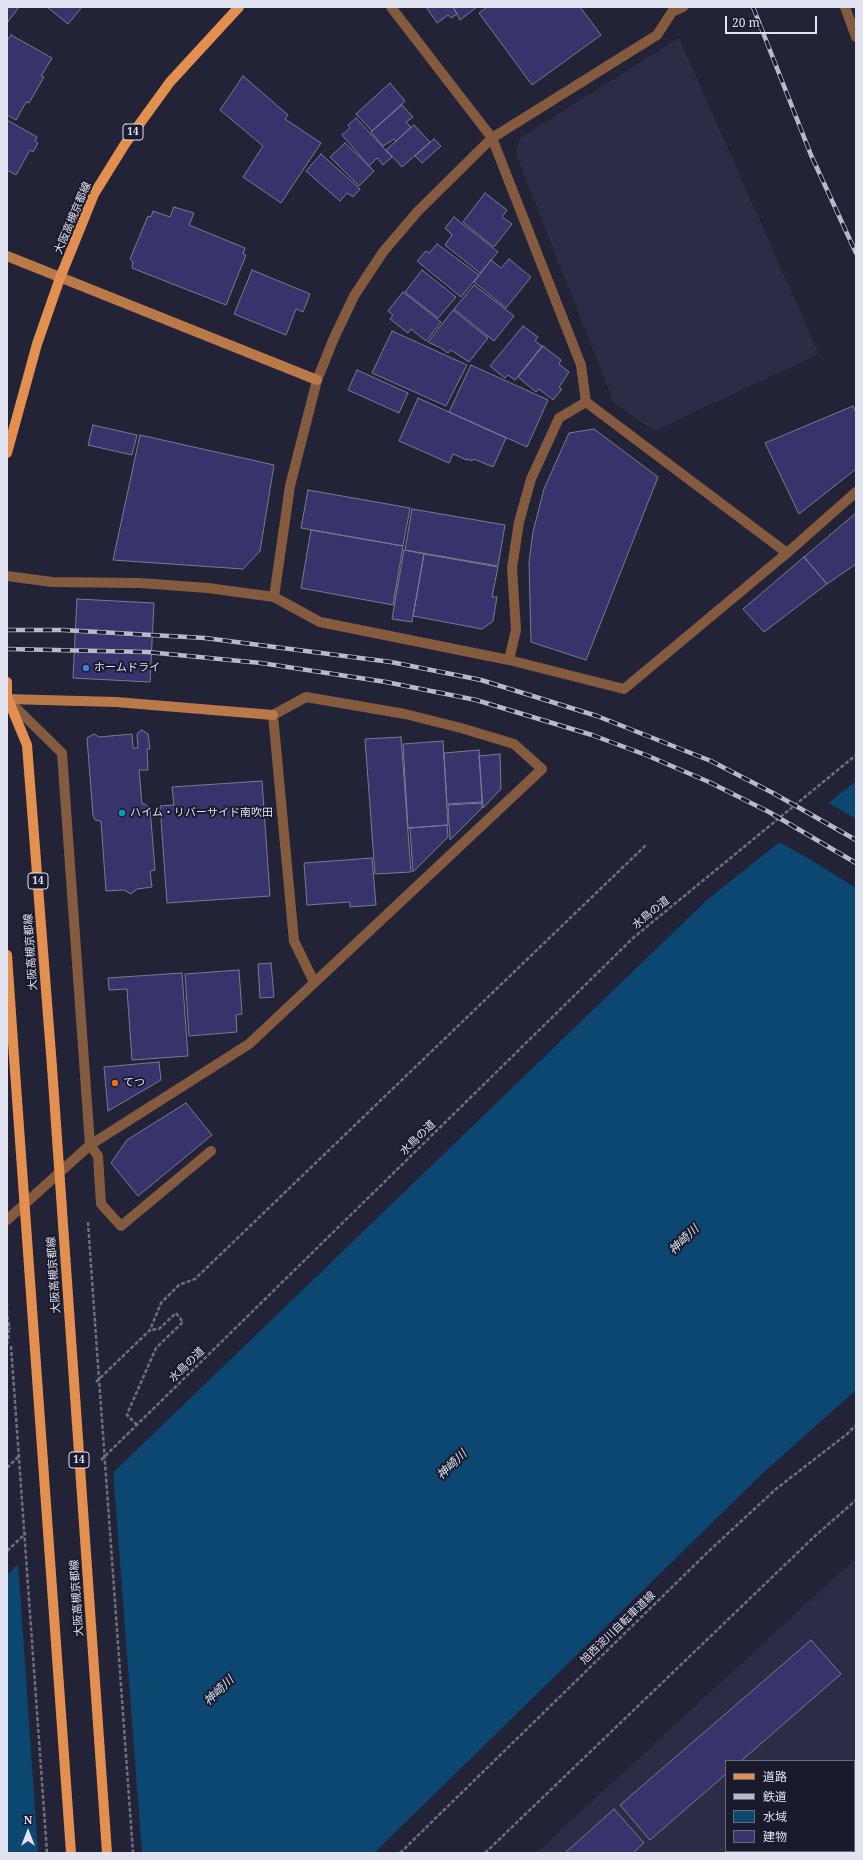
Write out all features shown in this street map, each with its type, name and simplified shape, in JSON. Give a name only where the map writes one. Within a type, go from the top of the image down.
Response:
[{"type":"main road","name":"大阪高槻京都線","points":[[7,453],[37,344],[60,278],[94,194],[125,144],[170,82],[239,7]]},
{"type":"main road","name":"大阪高槻京都線","points":[[7,682],[7,700],[28,745],[107,1853]]},
{"type":"main road","points":[[7,955],[71,1853]]},
{"type":"street","points":[[391,7],[492,138],[581,365],[586,402],[787,553]]},
{"type":"street","points":[[274,596],[290,486],[317,380],[334,338],[354,296],[383,252],[418,211],[492,138],[657,34],[672,10],[683,7]]},
{"type":"street","points":[[845,7],[856,37]]},
{"type":"street","points":[[7,256],[317,380]]},
{"type":"street","points":[[510,660],[516,630],[512,568],[519,522],[531,479],[559,418],[586,402]]},
{"type":"street","points":[[7,576],[52,582],[140,583],[200,587],[274,596],[320,622],[510,660],[624,689],[787,553],[856,492]]},
{"type":"street","points":[[7,700],[116,702],[273,715],[306,697],[405,714],[461,728],[514,744],[542,769],[249,1044],[90,1145],[7,1220]]},
{"type":"street","points":[[7,700],[62,753],[90,1145],[98,1156],[101,1204],[121,1226],[210,1151]]},
{"type":"street","points":[[273,715],[294,941],[314,982]]},
{"type":"path","name":"水鳥の道","points":[[98,1463],[633,938],[856,755]]},
{"type":"path","points":[[93,1385],[150,1330],[161,1304],[179,1284],[195,1279],[646,845]]},
{"type":"path","points":[[88,1220],[133,1853]]},
{"type":"path","points":[[7,1304],[7,1338]]},
{"type":"path","points":[[137,1425],[127,1415],[156,1348],[184,1322],[176,1313],[159,1329],[150,1330]]},
{"type":"path","points":[[7,1316],[10,1333],[47,1853]]},
{"type":"path","points":[[7,1322],[9,1334],[7,1345]]},
{"type":"path","name":"旭西淀川自転車道線","points":[[400,1853],[711,1549],[776,1489],[847,1434],[856,1425]]},
{"type":"path","points":[[7,1468],[24,1451]]},
{"type":"path","points":[[484,1853],[816,1535],[856,1500]]},
{"type":"path","points":[[7,1551],[30,1529]]},
{"type":"shaded area","points":[[679,38],[819,354],[654,431],[614,403],[516,154],[520,138]]},
{"type":"shaded area","points":[[856,1558],[856,1853],[536,1853]]},
{"type":"water","name":"神崎川","points":[[856,781],[856,1390],[764,1472],[374,1853],[7,1853],[7,1575],[707,900]]},
{"type":"pier","points":[[827,802],[856,819],[856,888],[813,861],[777,841]]},
{"type":"pier","points":[[113,1470],[142,1853],[38,1853],[18,1562]]},
{"type":"building","points":[[7,7],[19,7],[7,23]]},
{"type":"building","points":[[47,7],[82,7],[68,24]]},
{"type":"building","points":[[426,7],[453,7],[457,14],[451,18],[448,15],[437,23]]},
{"type":"building","points":[[453,7],[477,7],[460,20]]},
{"type":"building","points":[[487,7],[580,7],[601,35],[532,85],[479,13]]},
{"type":"building","points":[[11,35],[52,58],[41,76],[44,77],[29,103],[26,102],[16,120],[7,115],[7,41]]},
{"type":"building","points":[[243,76],[288,115],[285,119],[321,143],[281,203],[243,177],[263,146],[220,110]]},
{"type":"building","points":[[390,83],[405,101],[372,131],[356,114]]},
{"type":"building","points":[[402,105],[413,117],[406,122],[411,127],[396,141],[394,139],[383,146],[371,132]]},
{"type":"building","points":[[356,118],[392,157],[383,165],[377,158],[369,166],[342,135],[350,128],[348,125]]},
{"type":"building","points":[[7,120],[37,137],[35,141],[38,143],[33,152],[30,150],[16,175],[9,171],[7,172]]},
{"type":"building","points":[[414,125],[430,142],[402,167],[386,150]]},
{"type":"building","points":[[434,139],[441,146],[422,163],[415,156]]},
{"type":"building","points":[[345,143],[374,171],[359,186],[330,157]]},
{"type":"building","points":[[321,154],[360,189],[353,197],[347,193],[340,201],[306,171]]},
{"type":"building","points":[[485,193],[507,210],[502,217],[512,224],[494,247],[463,222]]},
{"type":"building","points":[[174,207],[194,213],[189,225],[245,248],[243,254],[246,255],[226,305],[132,268],[133,262],[130,259],[148,216],[151,217],[153,211],[170,217]]},
{"type":"building","points":[[454,217],[498,252],[480,273],[445,245],[452,235],[445,228]]},
{"type":"building","points":[[437,244],[479,275],[461,297],[417,261],[426,251],[429,253]]},
{"type":"building","points":[[509,259],[531,277],[506,308],[474,282],[491,260],[501,268]]},
{"type":"building","points":[[252,270],[310,294],[303,312],[296,309],[286,335],[234,314]]},
{"type":"building","points":[[422,270],[456,297],[438,318],[405,292]]},
{"type":"building","points":[[474,285],[514,316],[494,341],[454,309]]},
{"type":"building","points":[[403,292],[441,322],[426,341],[411,329],[408,333],[390,319],[393,315],[388,311]]},
{"type":"building","points":[[453,310],[488,338],[469,362],[451,350],[448,353],[428,342]]},
{"type":"building","points":[[523,326],[538,337],[535,341],[542,346],[515,380],[508,375],[505,378],[490,366]]},
{"type":"building","points":[[392,331],[467,365],[446,406],[372,373]]},
{"type":"building","points":[[543,346],[561,360],[559,364],[569,372],[559,387],[562,389],[553,400],[539,389],[536,392],[518,377]]},
{"type":"building","points":[[471,365],[548,400],[527,447],[449,412]]},
{"type":"building","points":[[357,370],[408,393],[399,413],[348,390]]},
{"type":"building","points":[[418,398],[506,438],[493,467],[474,459],[472,461],[467,460],[453,454],[449,463],[399,441]]},
{"type":"building","points":[[853,406],[856,413],[856,469],[799,514],[765,443]]},
{"type":"building","points":[[93,425],[137,435],[132,455],[88,445]]},
{"type":"building","points":[[594,429],[658,477],[586,660],[531,642],[529,562],[533,532],[544,489],[569,433]]},
{"type":"building","points":[[140,435],[274,465],[260,551],[243,569],[113,560]]},
{"type":"building","points":[[308,490],[410,508],[403,546],[301,528]]},
{"type":"building","points":[[412,509],[505,525],[498,566],[405,550]]},
{"type":"building","points":[[856,513],[856,564],[827,584],[804,557]]},
{"type":"building","points":[[311,530],[403,546],[393,605],[301,588]]},
{"type":"building","points":[[404,550],[424,554],[412,622],[392,619]]},
{"type":"building","points":[[424,554],[498,567],[492,597],[497,597],[493,621],[482,629],[413,616]]},
{"type":"building","points":[[804,557],[827,584],[764,632],[743,609]]},
{"type":"building","points":[[77,599],[154,603],[150,682],[73,678]]},
{"type":"building","name":"ハイム・リバーサイド南吹田","points":[[142,730],[148,734],[150,749],[147,749],[148,770],[139,770],[142,804],[145,804],[150,808],[155,870],[150,871],[152,887],[137,889],[131,894],[124,890],[106,891],[101,821],[95,820],[93,815],[87,738],[94,734],[99,737],[132,734],[133,748],[138,748],[137,735]]},
{"type":"building","points":[[401,737],[411,872],[375,874],[365,739]]},
{"type":"building","points":[[443,741],[448,825],[408,828],[403,744]]},
{"type":"building","points":[[479,750],[482,802],[447,804],[444,753]]},
{"type":"building","points":[[500,754],[501,789],[483,808],[479,756]]},
{"type":"building","points":[[262,781],[270,896],[167,903],[160,806],[174,805],[172,787]]},
{"type":"building","points":[[482,803],[482,808],[450,840],[448,805]]},
{"type":"building","points":[[447,825],[448,837],[413,872],[410,828]]},
{"type":"building","points":[[372,858],[376,905],[350,907],[350,902],[307,905],[304,863]]},
{"type":"building","points":[[271,963],[274,997],[260,998],[258,964]]},
{"type":"building","points":[[239,970],[242,1014],[236,1015],[237,1032],[189,1036],[185,974]]},
{"type":"building","points":[[182,973],[188,1056],[132,1060],[127,989],[109,990],[108,978]]},
{"type":"building","points":[[159,1062],[161,1080],[108,1111],[104,1067]]},
{"type":"building","points":[[186,1103],[212,1135],[138,1196],[111,1163],[127,1140]]},
{"type":"building","points":[[811,1640],[841,1674],[742,1760],[725,1760],[725,1775],[650,1840],[620,1805]]},
{"type":"building","points":[[614,1809],[644,1843],[633,1853],[565,1853]]},
{"type":"building","points":[[855,1842],[856,1853],[830,1853],[855,1852]]},
{"type":"railway","points":[[753,7],[811,155],[856,253]]},
{"type":"railway","points":[[7,630],[63,630],[205,638],[391,662],[481,680],[597,716],[711,761],[773,793],[856,840]]},
{"type":"railway","points":[[7,649],[147,652],[261,663],[386,682],[476,700],[592,735],[646,755],[709,782],[769,812],[856,863]]},
{"type":"place","name":"ホームドライ","points":[[86,668]]},
{"type":"place","name":"ハイム・リバーサイド南吹田","points":[[122,813]]},
{"type":"place","name":"てつ","points":[[115,1083]]}]
